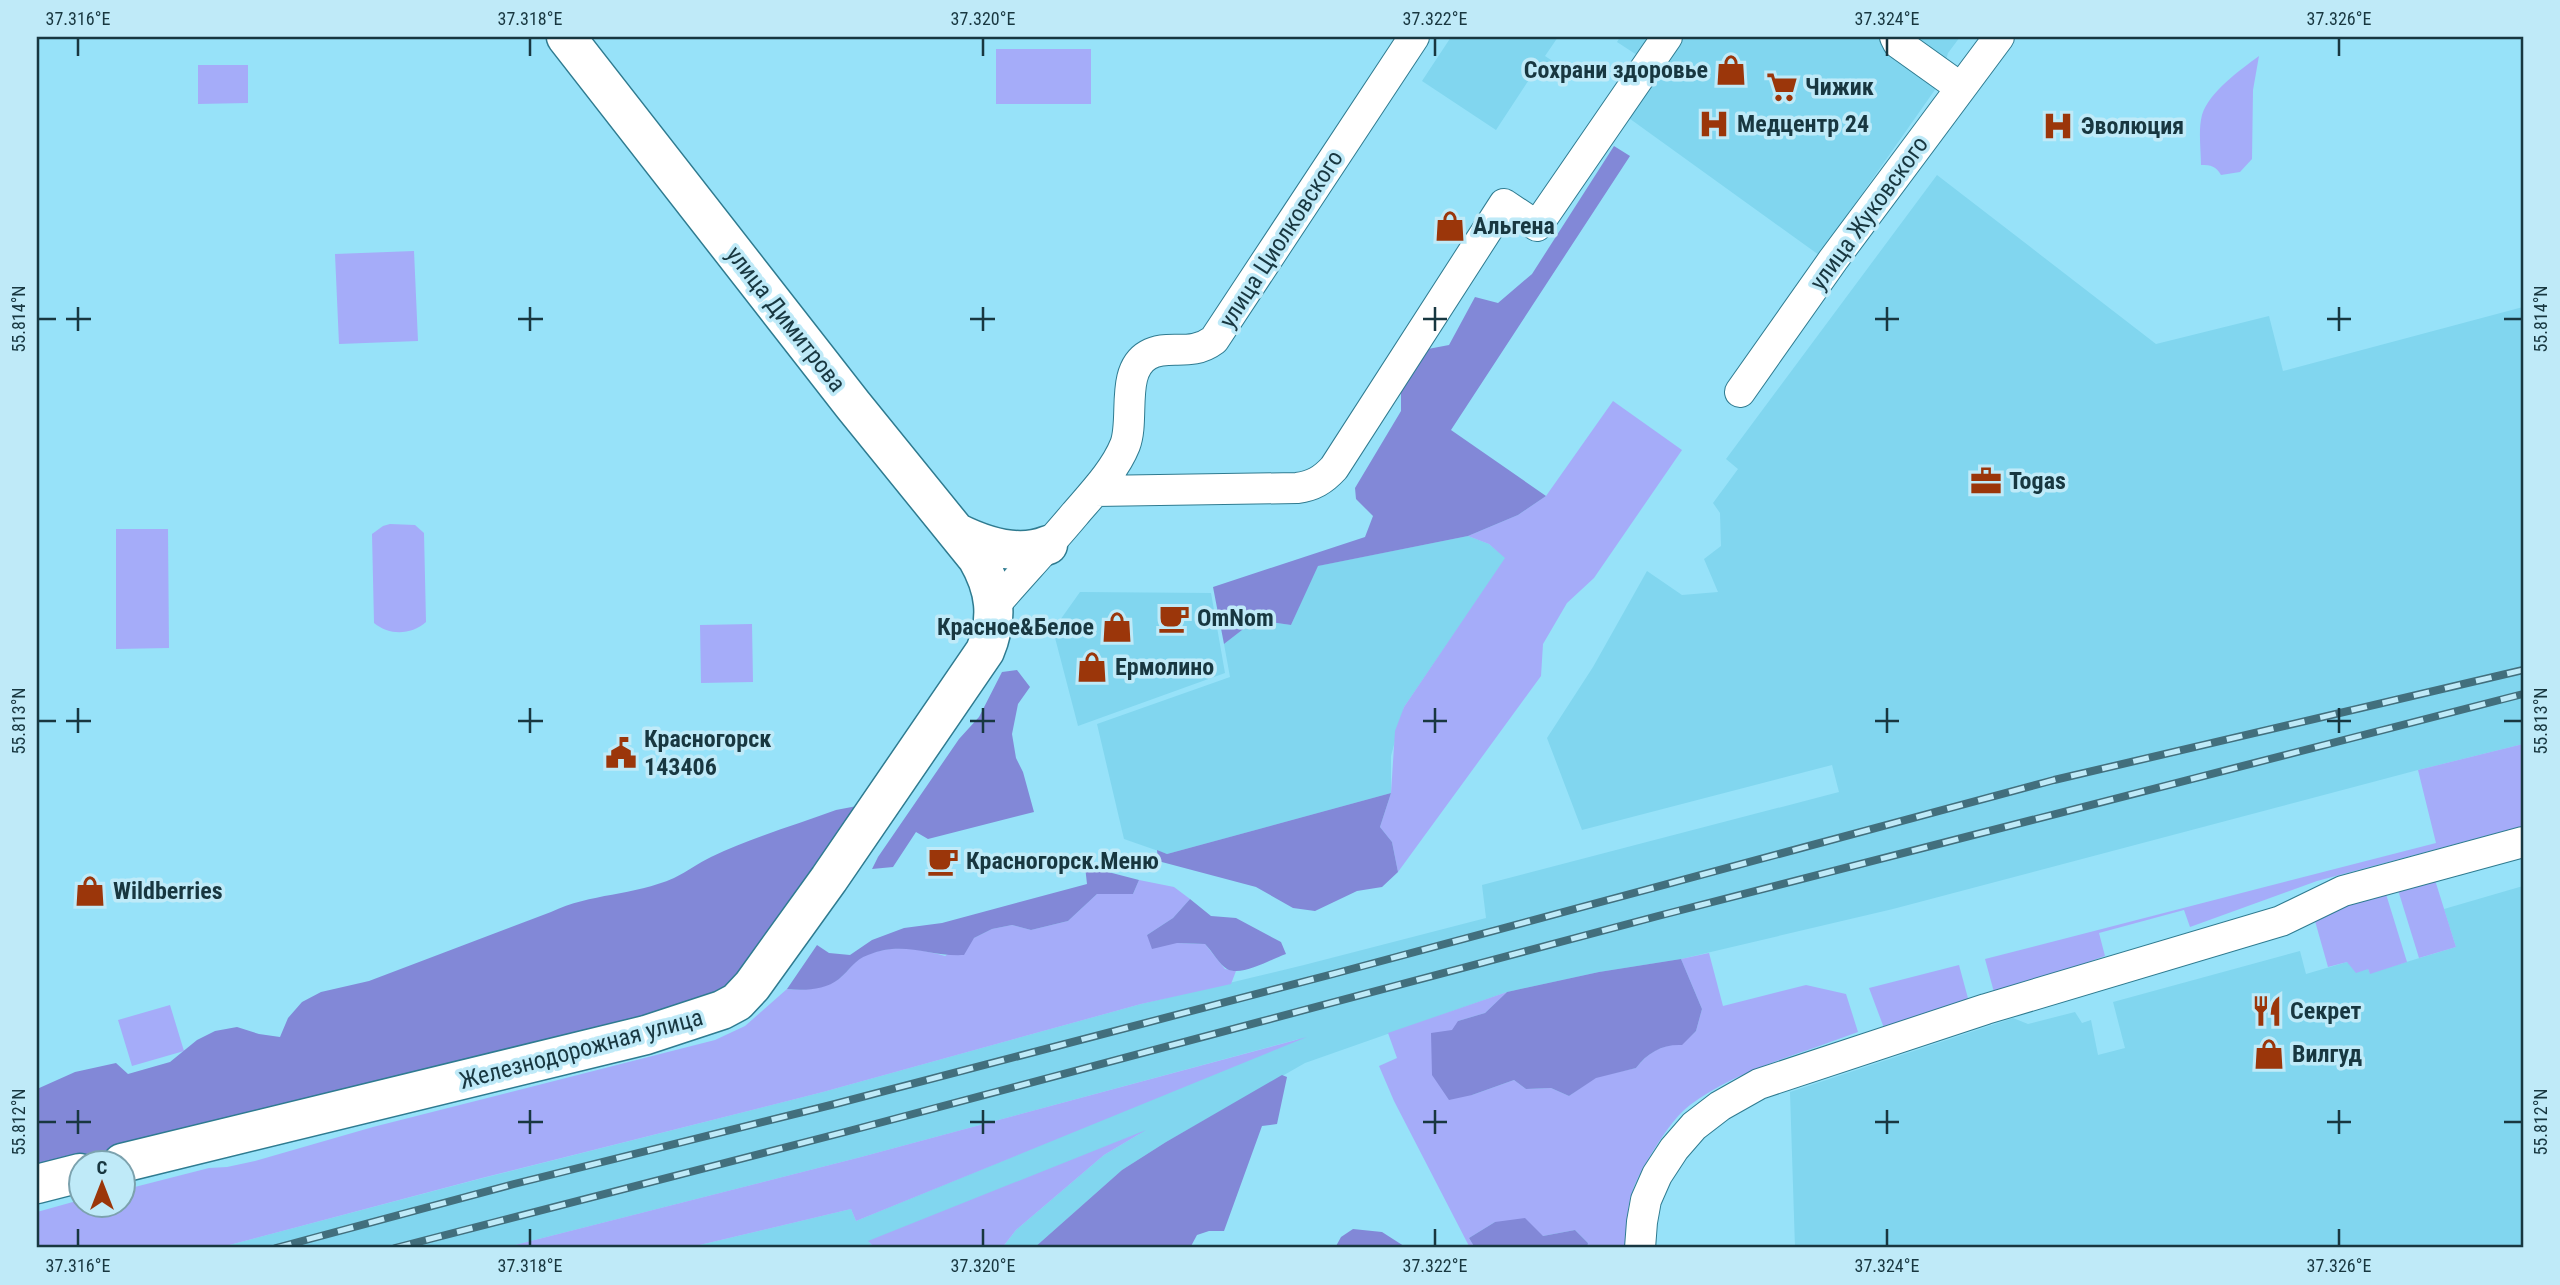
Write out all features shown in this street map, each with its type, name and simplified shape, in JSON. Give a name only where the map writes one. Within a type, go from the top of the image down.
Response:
[{"type":"street","name":"улица Димитрова","points":[[566,37],[853,405],[956,532],[987,576],[994,606]]},
{"type":"street","name":"улица Циолковского","points":[[994,606],[1095,491],[1122,453],[1129,435],[1130,388],[1136,368],[1148,355],[1163,351],[1191,351],[1204,348],[1214,340],[1414,37]]},
{"type":"street","points":[[1095,491],[1297,488],[1312,486],[1325,478],[1504,204],[1537,226],[1667,37]]},
{"type":"street","points":[[1895,37],[1898,43],[1961,88]]},
{"type":"street","name":"улица Жуковского","points":[[1740,392],[1833,260],[1999,37]]},
{"type":"street","points":[[956,532],[970,540],[1006,549],[1035,550],[1048,545]]},
{"type":"street","name":"Железнодорожная улица","points":[[136,1160],[646,1035],[706,1017],[737,1002],[752,986],[829,879],[985,651],[992,635],[994,606]]},
{"type":"street","points":[[1640,1248],[1646,1200],[1657,1175],[1674,1149],[1694,1126],[1720,1106],[1759,1084],[1937,1024],[2281,921],[2343,891],[2523,842]]},
{"type":"street","points":[[37,1184],[66,1177]]},
{"type":"shaded area","points":[[1451,37],[1558,37],[1545,56],[1554,62],[1544,78],[1534,72],[1496,130],[1422,81]]},
{"type":"shaded area","points":[[1620,37],[1960,37],[1948,53],[1939,84],[1819,255],[1608,103],[1640,57],[1617,42]]},
{"type":"shaded area","points":[[996,49],[1091,49],[1091,104],[996,104]]},
{"type":"shaded area","points":[[2259,56],[2253,90],[2252,159],[2240,172],[2221,175],[2213,167],[2201,165],[2202,115],[2218,90]]},
{"type":"shaded area","points":[[198,65],[248,65],[248,103],[198,104]]},
{"type":"shaded area","points":[[1614,146],[1630,156],[1451,430],[1546,496],[1518,515],[1468,536],[1318,566],[1291,625],[1255,620],[1224,644],[1213,587],[1365,537],[1373,516],[1356,499],[1355,488],[1401,411],[1401,386],[1428,349],[1449,345],[1475,297],[1498,303],[1532,274]]},
{"type":"shaded area","points":[[1937,175],[2156,344],[2269,316],[2283,371],[2523,307],[2523,744],[1893,909],[1681,959],[1599,972],[1507,992],[1305,1063],[1122,1170],[1034,1248],[1002,1248],[1016,1230],[1104,1155],[1141,1133],[869,1242],[875,1248],[687,1248],[851,1209],[856,1221],[1299,1039],[861,1157],[503,1248],[218,1248],[823,1092],[1141,1004],[1486,918],[1482,885],[1839,792],[1832,765],[1582,830],[1547,738],[1593,667],[1647,571],[1682,595],[1718,592],[1704,559],[1721,546],[1720,513],[1713,503],[1738,469],[1726,459]]},
{"type":"shaded area","points":[[414,251],[418,341],[339,344],[335,254]]},
{"type":"shaded area","points":[[1613,401],[1682,450],[1594,578],[1567,603],[1543,644],[1541,676],[1398,872],[1392,842],[1380,827],[1391,793],[1395,731],[1404,707],[1505,558],[1489,544],[1468,536],[1518,515],[1546,496]]},
{"type":"shaded area","points":[[390,524],[415,525],[424,533],[426,622],[414,629],[400,632],[387,630],[374,623],[372,534]]},
{"type":"shaded area","points":[[116,529],[168,529],[169,648],[116,649]]},
{"type":"shaded area","points":[[1468,536],[1489,544],[1506,558],[1404,707],[1391,756],[1391,793],[1167,854],[1124,839],[1097,724],[1230,677],[1224,644],[1255,620],[1291,625],[1317,566]]},
{"type":"shaded area","points":[[1080,592],[1211,593],[1225,673],[1078,726],[1053,630]]},
{"type":"shaded area","points":[[752,624],[753,682],[701,683],[700,625]]},
{"type":"shaded area","points":[[1017,670],[1030,687],[1018,704],[1012,734],[1016,758],[1023,772],[1034,812],[928,839],[916,832],[893,867],[872,869],[959,739],[979,717],[1002,672]]},
{"type":"shaded area","points":[[2523,744],[2523,826],[2317,881],[2190,927],[2184,910],[2099,933],[2105,956],[1995,996],[1985,959],[2436,843],[2418,770]]},
{"type":"shaded area","points":[[1391,793],[1380,827],[1392,842],[1398,872],[1382,887],[1357,891],[1315,911],[1293,908],[1256,887],[1158,861],[1157,850],[1167,854]]},
{"type":"shaded area","points":[[857,806],[744,972],[710,998],[418,1079],[129,1148],[66,1148],[66,1163],[37,1170],[37,1089],[75,1072],[116,1063],[128,1074],[170,1062],[197,1040],[215,1031],[237,1027],[280,1037],[288,1018],[302,1002],[321,992],[369,981],[581,901],[659,884],[706,859],[836,810]]},
{"type":"shaded area","points":[[1085,866],[1139,880],[1133,894],[1097,894],[1068,921],[1031,930],[1012,925],[992,929],[974,938],[964,955],[905,949],[881,951],[859,960],[839,979],[821,988],[787,989],[817,945],[829,953],[850,955],[872,940],[904,928],[942,923],[1087,884]]},
{"type":"shaded area","points":[[1139,880],[1174,887],[1190,899],[1173,918],[1147,935],[1177,943],[1205,944],[1225,969],[1236,971],[1231,984],[1141,1004],[823,1092],[218,1248],[37,1248],[37,1212],[66,1204],[66,1218],[136,1218],[136,1187],[209,1168],[255,1161],[373,1127],[715,1040],[745,1026],[787,989],[807,989],[829,984],[869,954],[890,949],[908,949],[945,956],[992,929],[1012,925],[1031,930],[1068,921],[1097,894],[1133,894]]},
{"type":"shaded area","points":[[2435,880],[2456,947],[2419,958],[2398,890]]},
{"type":"shaded area","points":[[2523,886],[2523,1248],[1795,1248],[1790,1092],[2013,1018],[2028,1024],[2075,1012],[2082,1023],[2091,1020],[2098,1055],[2125,1048],[2113,1002],[2300,951],[2306,974],[2347,962],[2368,969],[2370,973],[2456,947],[2444,909]]},
{"type":"shaded area","points":[[2386,894],[2407,962],[2370,974],[2368,969],[2356,973],[2347,962],[2328,967],[2315,921],[2349,904]]},
{"type":"shaded area","points":[[1190,899],[1211,916],[1236,918],[1281,942],[1286,954],[1248,969],[1233,971],[1224,967],[1205,944],[1177,943],[1152,949],[1147,935],[1173,918]]},
{"type":"shaded area","points":[[1709,953],[1723,1006],[1806,985],[1846,994],[1858,1032],[1749,1072],[1708,1093],[1684,1110],[1658,1143],[1633,1190],[1628,1210],[1628,1248],[1587,1248],[1588,1243],[1575,1230],[1543,1236],[1495,1222],[1469,1238],[1475,1248],[1470,1248],[1394,1101],[1379,1066],[1397,1058],[1388,1033],[1507,992],[1485,1013],[1458,1021],[1472,1095],[1514,1080],[1526,1089],[1551,1088],[1569,1096],[1596,1077],[1636,1068],[1651,1053],[1662,1047],[1682,1044],[1696,1031],[1702,1009],[1681,959]]},
{"type":"shaded area","points":[[1681,959],[1702,1009],[1696,1031],[1682,1045],[1668,1046],[1651,1053],[1636,1068],[1596,1078],[1569,1096],[1551,1088],[1526,1089],[1514,1080],[1449,1100],[1432,1075],[1431,1033],[1452,1030],[1458,1021],[1485,1013],[1507,992],[1599,972]]},
{"type":"shaded area","points":[[1959,965],[1969,1002],[1884,1028],[1869,988]]},
{"type":"shaded area","points":[[170,1005],[184,1051],[132,1066],[118,1020]]},
{"type":"shaded area","points":[[1307,1037],[856,1221],[851,1209],[687,1248],[503,1248],[861,1157]]},
{"type":"shaded area","points":[[1282,1075],[1287,1077],[1277,1124],[1262,1126],[1224,1231],[1209,1231],[1197,1235],[1190,1248],[1034,1248],[1122,1170]]},
{"type":"shaded area","points":[[1146,1130],[1104,1155],[1016,1230],[1002,1248],[875,1248],[868,1241]]},
{"type":"shaded area","points":[[1525,1218],[1543,1236],[1575,1230],[1588,1243],[1587,1248],[1475,1248],[1469,1238],[1495,1222]]},
{"type":"shaded area","points":[[1353,1229],[1382,1232],[1407,1248],[1335,1248],[1341,1237]]},
{"type":"railway","points":[[276,1248],[514,1184],[835,1104],[1333,974],[2054,780],[2523,670]]},
{"type":"railway","points":[[395,1248],[845,1132],[1658,916],[2523,694]]},
{"type":"place","name":"Сохрани здоровье","points":[[1731,70]]},
{"type":"place","name":"Чижик","points":[[1782,87]]},
{"type":"place","name":"Медцентр 24","points":[[1714,124]]},
{"type":"place","name":"Эволюция","points":[[2058,126]]},
{"type":"place","name":"Альгена","points":[[1450,226]]},
{"type":"place","name":"Togas","points":[[1986,481]]},
{"type":"place","name":"OmNom","points":[[1174,618]]},
{"type":"place","name":"Красное&Белое","points":[[1117,627]]},
{"type":"place","name":"Ермолино","points":[[1092,667]]},
{"type":"place","name":"Красногорск 143406","points":[[621,753]]},
{"type":"place","name":"Красногорск.Меню","points":[[943,861]]},
{"type":"place","name":"Wildberries","points":[[90,891]]},
{"type":"place","name":"Секрет","points":[[2267,1011]]},
{"type":"place","name":"Вилгуд","points":[[2269,1054]]}]
